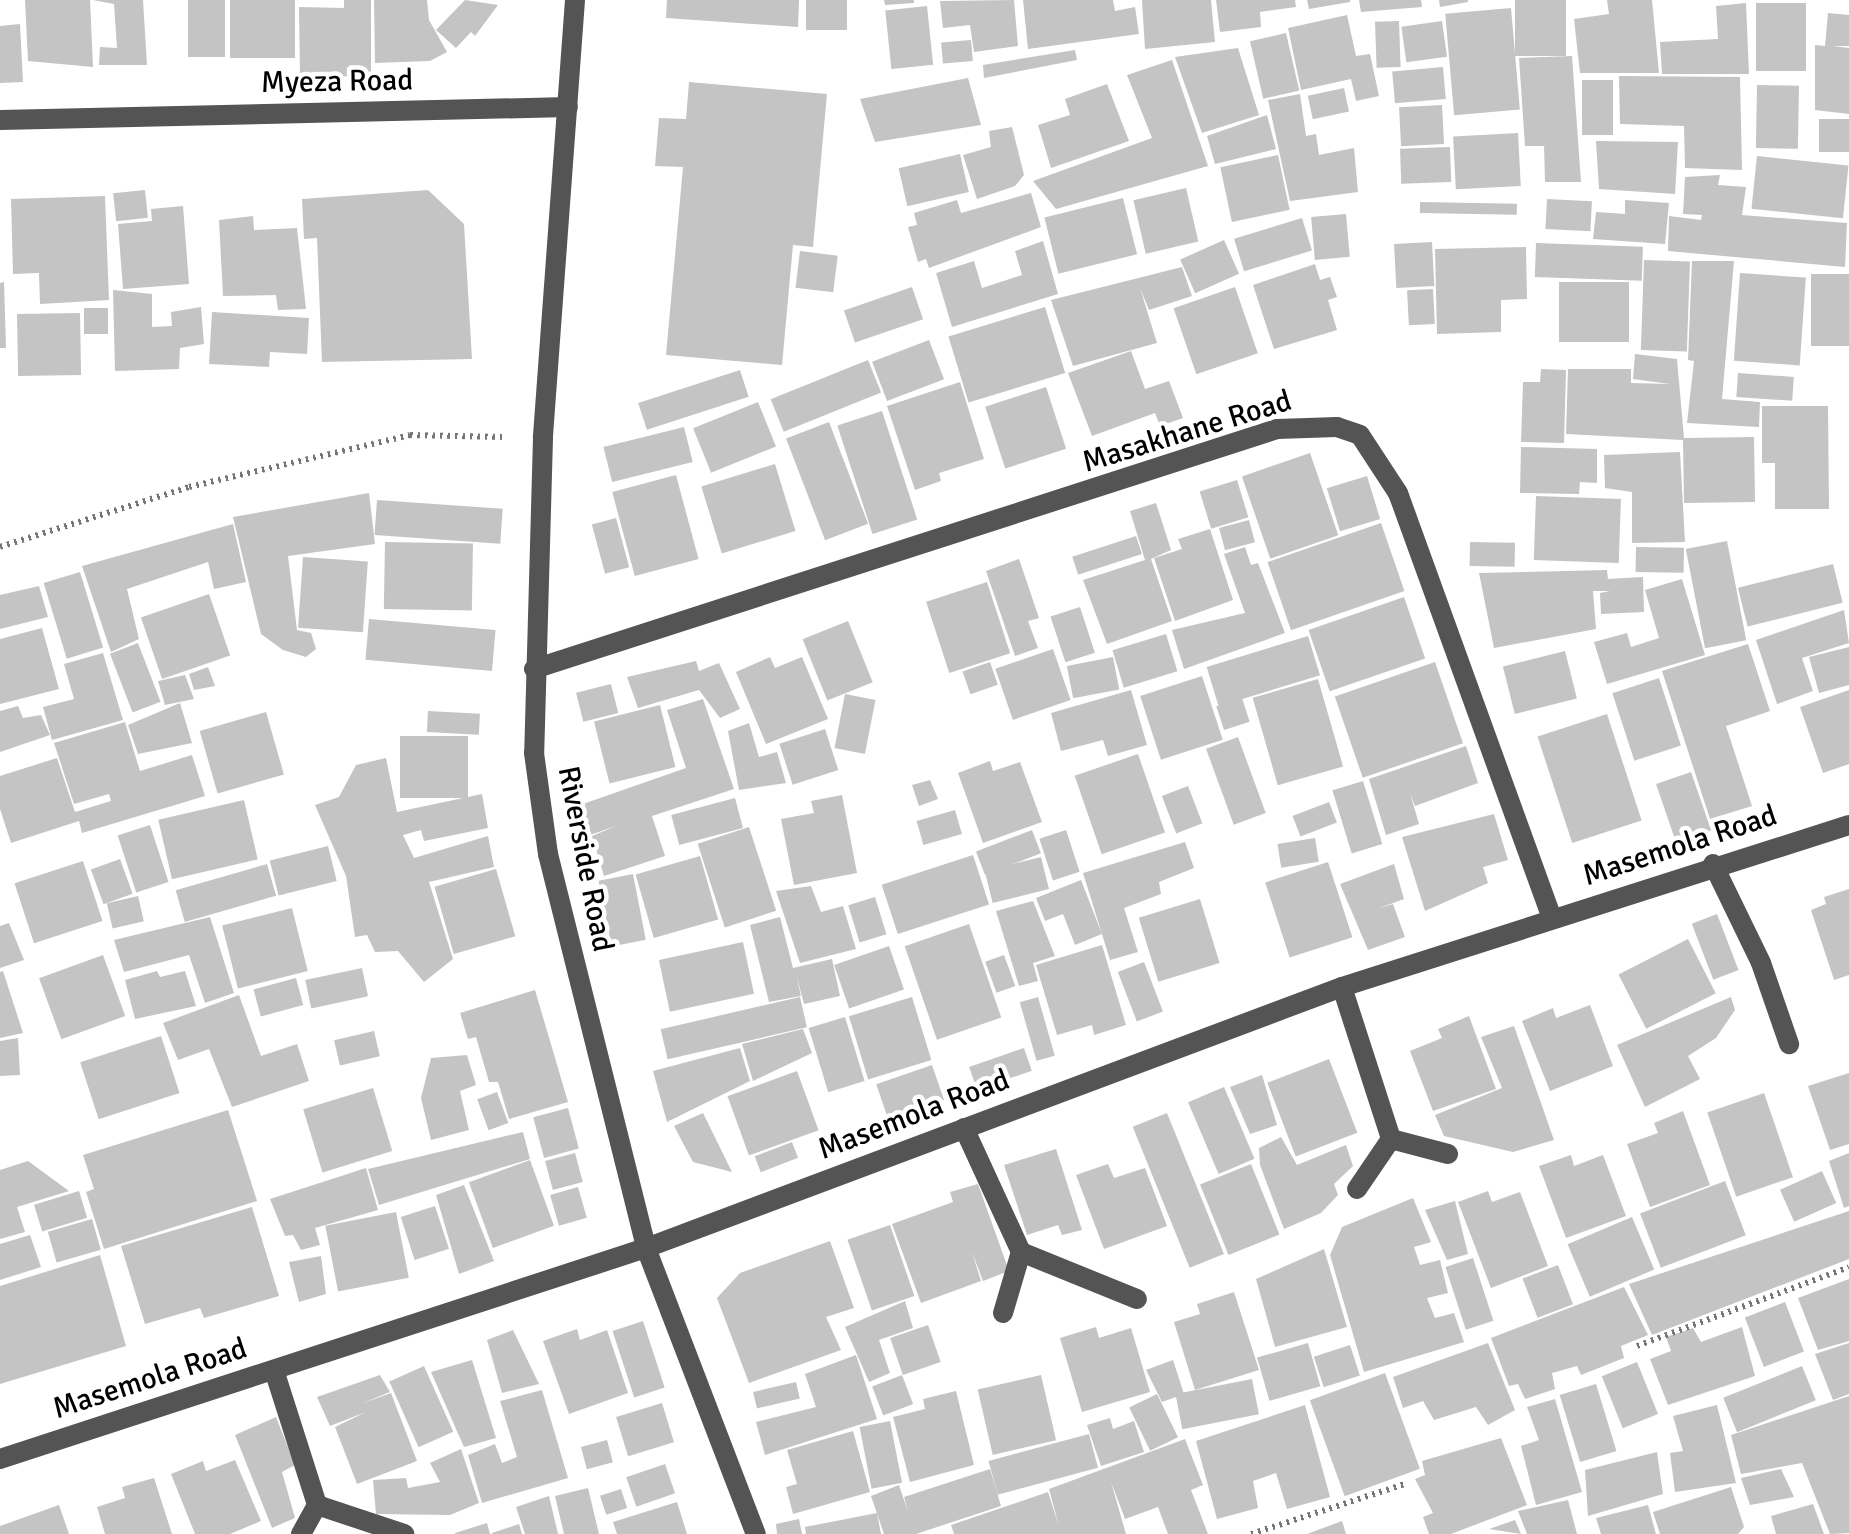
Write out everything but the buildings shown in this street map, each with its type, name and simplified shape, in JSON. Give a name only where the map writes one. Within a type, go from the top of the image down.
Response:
[{"type":"street","points":[[568,107],[575,0]]},
{"type":"street","name":"Myeza Road","points":[[0,120],[568,107]]},
{"type":"street","name":"Riverside Road","points":[[568,107],[543,438],[534,753],[548,854],[646,1248],[756,1534]]},
{"type":"street","name":"Masakhane Road","points":[[534,669],[1276,429],[1337,427],[1369,444],[1398,493],[1552,919]]},
{"type":"street","name":"Masemola Road","points":[[0,1458],[646,1248],[1342,987],[1713,864],[1849,825]]},
{"type":"street","points":[[1713,864],[1761,963],[1788,1044]]},
{"type":"street","points":[[1342,987],[1391,1140]]},
{"type":"street","points":[[964,1128],[1021,1252],[1004,1312]]},
{"type":"street","points":[[1391,1140],[1448,1154]]},
{"type":"street","points":[[1357,1189],[1391,1140]]},
{"type":"street","points":[[1021,1252],[1137,1300]]},
{"type":"street","points":[[274,1370],[318,1505],[301,1534]]},
{"type":"street","points":[[318,1505],[404,1534]]},
{"type":"path","points":[[0,546],[189,487],[410,435],[543,438]]},
{"type":"path","points":[[1637,1346],[1849,1267]]},
{"type":"path","points":[[1250,1534],[1406,1484]]}]
